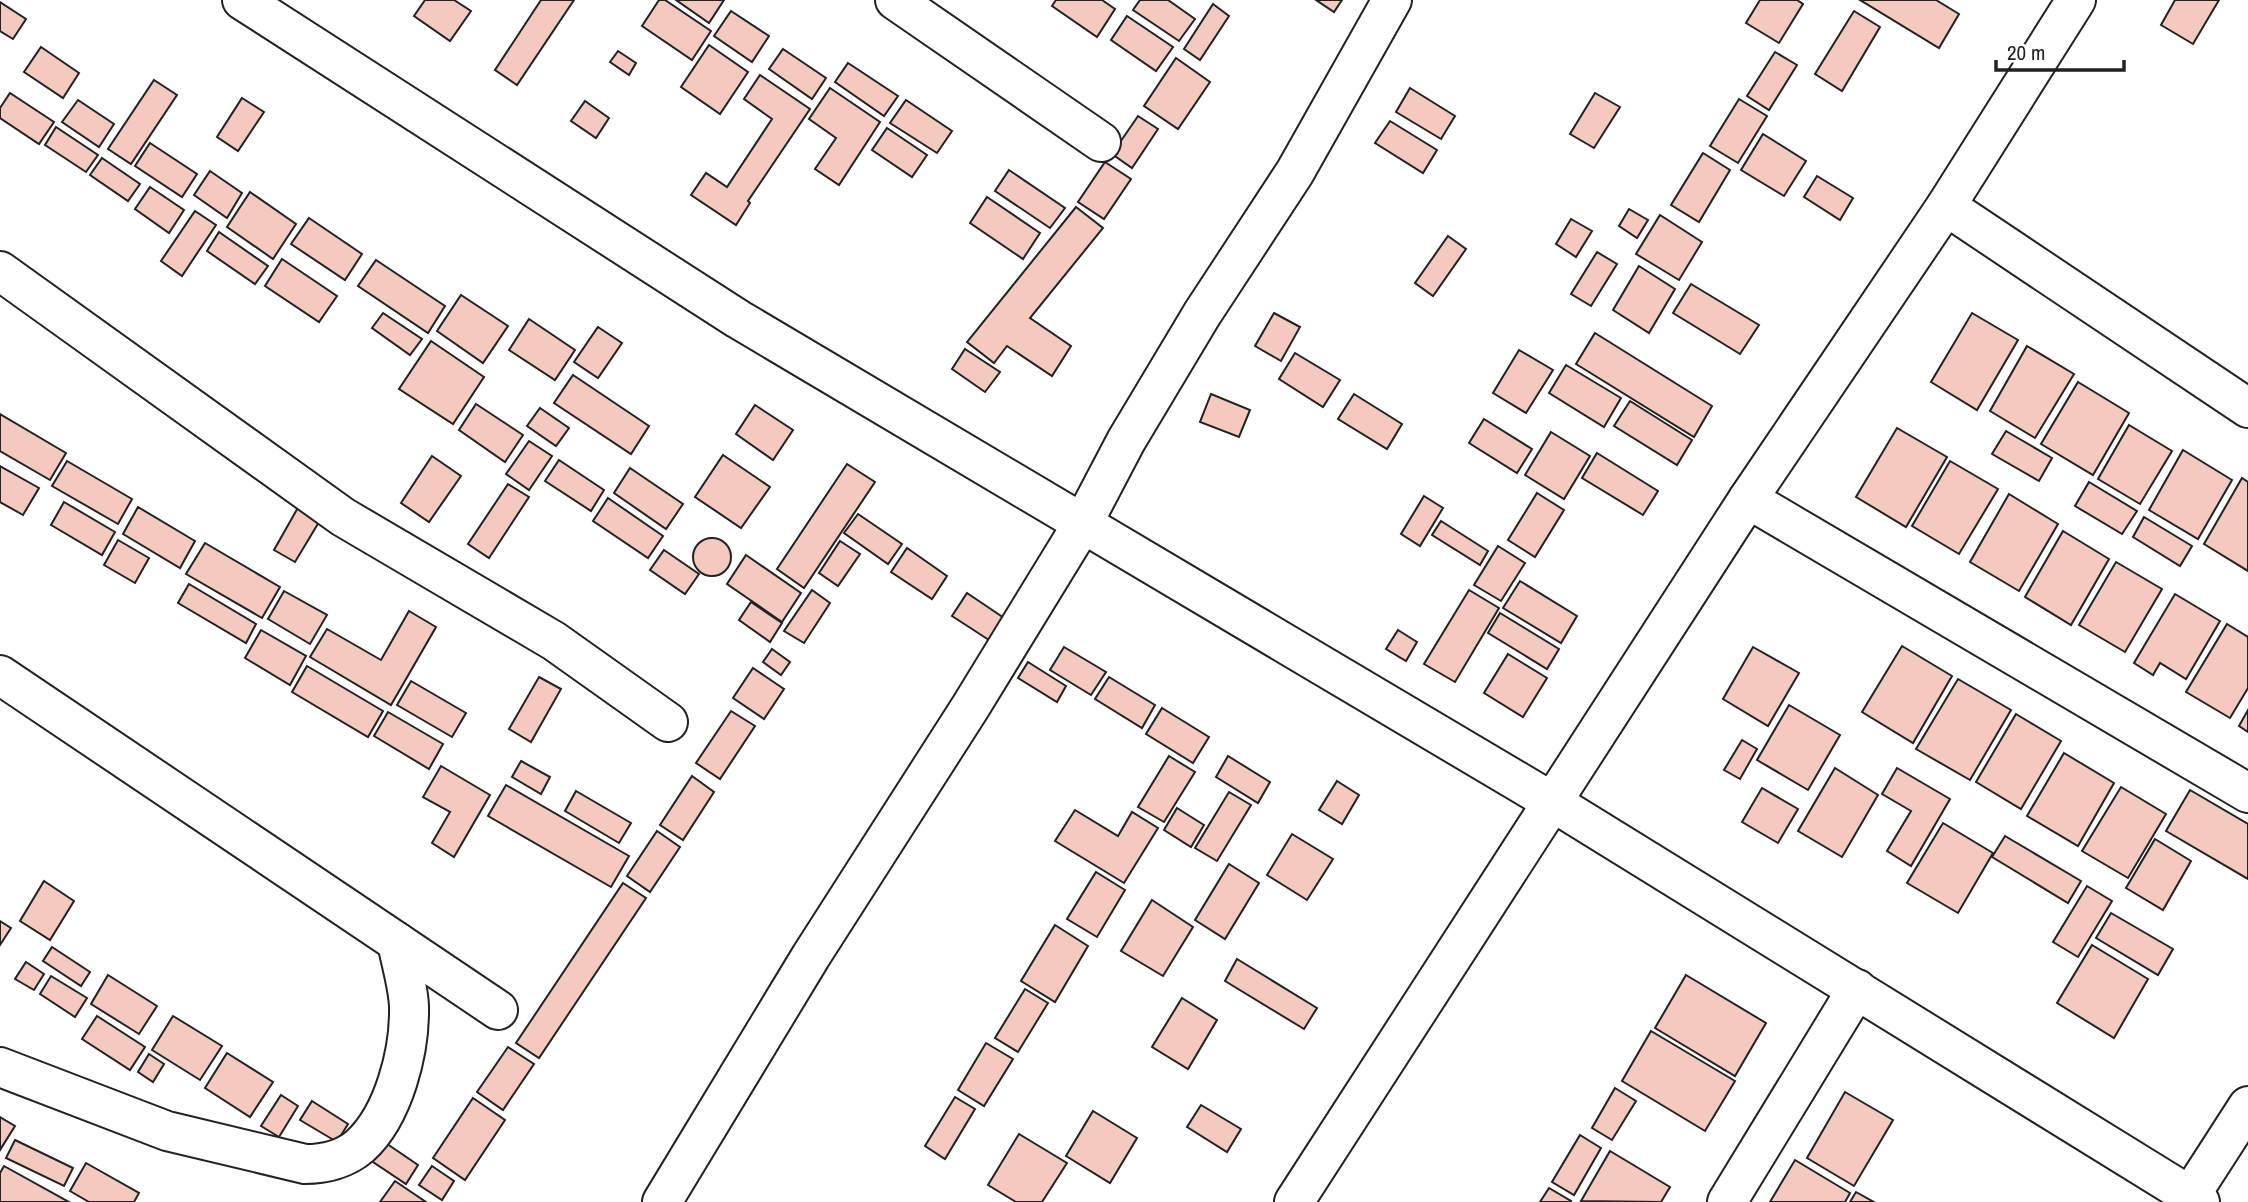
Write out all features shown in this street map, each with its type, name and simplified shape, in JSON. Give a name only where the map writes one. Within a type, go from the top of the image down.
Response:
[{"type":"street","points":[[242,0],[738,319],[1554,803],[2195,1199],[2248,1106]]},
{"type":"street","points":[[895,0],[1101,142]]},
{"type":"street","points":[[662,1202],[811,956],[971,706],[1083,523],[1126,441],[1202,314],[1295,172],[1392,0]]},
{"type":"street","points":[[1294,1202],[1748,499],[1946,206],[2076,0]]},
{"type":"street","points":[[1946,206],[2248,408]]},
{"type":"street","points":[[0,271],[343,517],[554,641],[668,722]]},
{"type":"street","points":[[1748,499],[2248,793]]},
{"type":"street","points":[[4,686],[498,1010]]},
{"type":"street","points":[[0,1067],[167,1131],[305,1164],[324,1164],[359,1146],[380,1120],[400,1078],[409,1006],[397,943]]},
{"type":"street","points":[[1727,1202],[1857,989]]},
{"type":"building","points":[[425,0],[454,0],[471,11],[450,41],[414,16]]},
{"type":"building","points":[[541,0],[574,0],[517,85],[495,70]]},
{"type":"building","points":[[659,0],[665,0],[711,31],[692,60],[642,26]]},
{"type":"building","points":[[676,0],[724,0],[709,23]]},
{"type":"building","points":[[1056,0],[1102,0],[1115,9],[1097,37],[1052,6]]},
{"type":"building","points":[[1140,0],[1168,0],[1195,19],[1179,41],[1133,10]]},
{"type":"building","points":[[1316,0],[1342,0],[1334,12]]},
{"type":"building","points":[[1760,0],[1797,0],[1803,4],[1779,43],[1746,23]]},
{"type":"building","points":[[1860,0],[1936,0],[1959,14],[1939,48]]},
{"type":"building","points":[[2175,0],[2219,0],[2193,44],[2161,25]]},
{"type":"building","points":[[0,2],[26,19],[13,39],[0,31]]},
{"type":"building","points":[[1213,4],[1229,16],[1200,60],[1184,49]]},
{"type":"building","points":[[731,11],[769,36],[752,62],[714,36]]},
{"type":"building","points":[[1854,11],[1880,27],[1842,91],[1815,74]]},
{"type":"building","points":[[1127,16],[1173,47],[1156,71],[1111,40]]},
{"type":"building","points":[[709,45],[748,72],[720,114],[681,87]]},
{"type":"building","points":[[41,47],[79,73],[63,98],[24,72]]},
{"type":"building","points":[[783,49],[826,78],[812,99],[769,69]]},
{"type":"building","points":[[618,51],[636,63],[629,75],[610,62]]},
{"type":"building","points":[[1775,52],[1797,65],[1769,110],[1747,96]]},
{"type":"building","points":[[1176,58],[1210,82],[1178,129],[1144,106]]},
{"type":"building","points":[[848,63],[898,96],[884,116],[835,82]]},
{"type":"building","points":[[760,75],[810,109],[748,201],[750,203],[736,225],[691,195],[706,173],[727,187],[772,119],[744,99]]},
{"type":"building","points":[[154,80],[177,95],[131,164],[108,149]]},
{"type":"building","points":[[830,88],[880,122],[839,185],[815,169],[836,138],[809,119]]},
{"type":"building","points":[[1410,88],[1455,116],[1441,139],[1396,112]]},
{"type":"building","points":[[10,93],[54,122],[39,144],[0,118],[0,108]]},
{"type":"building","points":[[1595,93],[1620,107],[1594,148],[1570,134]]},
{"type":"building","points":[[242,98],[264,112],[238,151],[217,137]]},
{"type":"building","points":[[1739,99],[1767,116],[1738,163],[1710,146]]},
{"type":"building","points":[[78,100],[114,124],[99,147],[62,122]]},
{"type":"building","points":[[906,100],[952,131],[937,153],[890,123]]},
{"type":"building","points":[[585,101],[609,118],[596,138],[571,121]]},
{"type":"building","points":[[1138,116],[1158,129],[1132,168],[1112,154]]},
{"type":"building","points":[[1390,121],[1437,150],[1423,173],[1375,143]]},
{"type":"building","points":[[56,127],[98,155],[86,172],[45,145]]},
{"type":"building","points":[[887,128],[927,155],[912,177],[872,150]]},
{"type":"building","points":[[1763,134],[1806,161],[1784,196],[1741,170]]},
{"type":"building","points":[[150,143],[197,174],[182,197],[135,166]]},
{"type":"building","points":[[1703,153],[1730,170],[1699,222],[1671,205]]},
{"type":"building","points":[[102,158],[140,184],[128,201],[90,175]]},
{"type":"building","points":[[1105,162],[1131,179],[1104,219],[1078,202]]},
{"type":"building","points":[[1009,170],[1065,208],[1050,228],[995,191]]},
{"type":"building","points":[[210,171],[242,193],[227,218],[194,195]]},
{"type":"building","points":[[1817,176],[1853,198],[1840,220],[1804,197]]},
{"type":"building","points":[[150,187],[184,210],[169,233],[135,209]]},
{"type":"building","points":[[250,192],[296,224],[273,259],[227,227]]},
{"type":"building","points":[[987,197],[1040,233],[1023,259],[970,223]]},
{"type":"building","points":[[1076,207],[1103,228],[1030,318],[1071,346],[1052,376],[1007,346],[994,363],[967,342]]},
{"type":"building","points":[[1629,209],[1648,220],[1637,238],[1619,226]]},
{"type":"building","points":[[195,211],[216,225],[182,276],[161,261]]},
{"type":"building","points":[[1660,215],[1702,242],[1679,280],[1636,254]]},
{"type":"building","points":[[309,218],[362,254],[345,280],[291,244]]},
{"type":"building","points":[[1571,219],[1592,231],[1576,257],[1556,244]]},
{"type":"building","points":[[219,232],[268,266],[255,284],[207,251]]},
{"type":"building","points":[[1448,236],[1466,249],[1433,296],[1415,283]]},
{"type":"building","points":[[1597,252],[1617,264],[1591,306],[1571,294]]},
{"type":"building","points":[[282,259],[337,296],[319,322],[265,286]]},
{"type":"building","points":[[376,260],[445,306],[428,333],[358,286]]},
{"type":"building","points":[[1639,266],[1675,289],[1649,333],[1613,310]]},
{"type":"building","points":[[1691,284],[1759,325],[1740,354],[1673,313]]},
{"type":"building","points":[[461,295],[508,326],[483,363],[437,331]]},
{"type":"building","points":[[383,313],[422,339],[410,355],[372,328]]},
{"type":"building","points":[[1274,313],[1300,327],[1281,361],[1255,346]]},
{"type":"building","points":[[1972,313],[2018,340],[1977,410],[1931,382]]},
{"type":"building","points":[[529,319],[575,350],[555,380],[509,350]]},
{"type":"building","points":[[598,327],[622,343],[598,378],[574,362]]},
{"type":"building","points":[[1595,333],[1712,406],[1694,437],[1576,364]]},
{"type":"building","points":[[431,341],[484,377],[453,424],[399,389]]},
{"type":"building","points":[[2027,346],[2074,374],[2035,438],[1990,411]]},
{"type":"building","points":[[965,349],[1000,372],[985,392],[952,369]]},
{"type":"building","points":[[1519,350],[1553,370],[1526,413],[1493,393]]},
{"type":"building","points":[[1295,353],[1340,380],[1323,407],[1279,379]]},
{"type":"building","points":[[1566,365],[1621,398],[1604,427],[1549,393]]},
{"type":"building","points":[[573,375],[649,426],[631,454],[554,403]]},
{"type":"building","points":[[2078,382],[2129,413],[2093,475],[2041,444]]},
{"type":"building","points":[[1211,394],[1250,410],[1239,437],[1200,422]]},
{"type":"building","points":[[1354,394],[1402,424],[1387,449],[1338,419]]},
{"type":"building","points":[[1630,401],[1692,440],[1677,465],[1614,426]]},
{"type":"building","points":[[476,404],[523,435],[505,462],[459,430]]},
{"type":"building","points":[[755,405],[793,430],[773,460],[736,434]]},
{"type":"building","points":[[540,408],[569,428],[556,446],[527,426]]},
{"type":"building","points":[[0,414],[66,453],[50,480],[0,451]]},
{"type":"building","points":[[1484,419],[1532,449],[1517,473],[1469,443]]},
{"type":"building","points":[[2129,425],[2172,451],[2140,504],[2098,479]]},
{"type":"building","points":[[1897,428],[1947,457],[1906,527],[1856,497]]},
{"type":"building","points":[[2006,431],[2052,458],[2039,481],[1992,454]]},
{"type":"building","points":[[1551,432],[1590,456],[1564,499],[1525,475]]},
{"type":"building","points":[[529,441],[552,456],[529,490],[506,474]]},
{"type":"building","points":[[2183,450],[2232,480],[2198,539],[2149,510]]},
{"type":"building","points":[[1597,453],[1658,491],[1643,515],[1582,478]]},
{"type":"building","points":[[723,455],[770,487],[741,528],[695,497]]},
{"type":"building","points":[[432,456],[461,476],[429,522],[401,503]]},
{"type":"building","points":[[559,460],[604,490],[591,511],[545,481]]},
{"type":"building","points":[[67,461],[132,499],[118,524],[52,486]]},
{"type":"building","points":[[1950,461],[1998,489],[1959,554],[1912,526]]},
{"type":"building","points":[[847,464],[875,482],[804,588],[777,569]]},
{"type":"building","points":[[0,466],[39,488],[23,515],[0,502]]},
{"type":"building","points":[[630,468],[683,504],[666,529],[614,493]]},
{"type":"building","points":[[2242,478],[2248,482],[2248,571],[2204,544]]},
{"type":"building","points":[[2089,482],[2137,511],[2122,534],[2075,506]]},
{"type":"building","points":[[508,484],[529,497],[489,558],[468,544]]},
{"type":"building","points":[[1537,493],[1564,510],[1535,557],[1508,540]]},
{"type":"building","points":[[2009,494],[2058,524],[2019,591],[1970,562]]},
{"type":"building","points":[[1424,496],[1443,508],[1420,546],[1401,534]]},
{"type":"building","points":[[608,498],[663,536],[648,558],[593,521]]},
{"type":"building","points":[[64,502],[115,532],[102,555],[51,525]]},
{"type":"building","points":[[300,504],[322,517],[295,562],[274,550]]},
{"type":"building","points":[[138,507],[195,541],[180,568],[123,534]]},
{"type":"building","points":[[858,514],[902,544],[888,564],[844,533]]},
{"type":"building","points":[[2144,517],[2192,546],[2180,566],[2133,537]]},
{"type":"building","points":[[1441,521],[1488,551],[1480,565],[1432,535]]},
{"type":"building","points":[[2063,531],[2109,559],[2071,625],[2025,597]]},
{"type":"building","points":[[712,538],[725,544],[731,557],[725,570],[712,576],[699,570],[693,557],[699,544]]},
{"type":"building","points":[[118,540],[149,558],[135,583],[104,565]]},
{"type":"building","points":[[840,541],[860,554],[838,586],[819,573]]},
{"type":"building","points":[[205,543],[280,587],[262,618],[186,574]]},
{"type":"building","points":[[1498,546],[1525,563],[1501,601],[1474,585]]},
{"type":"building","points":[[907,548],[947,576],[932,599],[891,572]]},
{"type":"building","points":[[664,550],[699,574],[685,594],[650,570]]},
{"type":"building","points":[[746,555],[801,593],[782,622],[727,584]]},
{"type":"building","points":[[2116,562],[2162,589],[2125,652],[2079,625]]},
{"type":"building","points":[[1520,581],[1577,616],[1561,643],[1503,608]]},
{"type":"building","points":[[189,584],[256,624],[246,643],[178,603]]},
{"type":"building","points":[[812,590],[830,603],[804,643],[784,631]]},
{"type":"building","points":[[1469,590],[1499,608],[1455,682],[1424,664]]},
{"type":"building","points":[[284,591],[327,615],[310,644],[268,619]]},
{"type":"building","points":[[967,593],[1007,620],[992,642],[952,616]]},
{"type":"building","points":[[2175,594],[2220,621],[2186,679],[2160,663],[2153,675],[2134,663]]},
{"type":"building","points":[[751,602],[782,623],[770,642],[739,620]]},
{"type":"building","points":[[409,611],[436,627],[391,705],[310,657],[327,629],[381,660]]},
{"type":"building","points":[[1500,613],[1559,649],[1547,669],[1488,633]]},
{"type":"building","points":[[2227,624],[2248,637],[2248,688],[2230,718],[2186,692]]},
{"type":"building","points":[[261,630],[306,656],[290,685],[245,658]]},
{"type":"building","points":[[1398,630],[1417,642],[1406,661],[1386,649]]},
{"type":"building","points":[[1902,646],[1952,676],[1913,743],[1862,712]]},
{"type":"building","points":[[1064,647],[1106,672],[1091,695],[1050,670]]},
{"type":"building","points":[[1753,647],[1799,673],[1768,726],[1723,699]]},
{"type":"building","points":[[772,649],[790,662],[781,675],[763,662]]},
{"type":"building","points":[[1508,654],[1547,678],[1523,717],[1484,693]]},
{"type":"building","points":[[1028,662],[1066,686],[1057,702],[1018,678]]},
{"type":"building","points":[[307,666],[383,711],[368,737],[292,692]]},
{"type":"building","points":[[753,668],[784,689],[764,719],[733,698]]},
{"type":"building","points":[[539,677],[561,689],[531,742],[509,729]]},
{"type":"building","points":[[1109,677],[1155,705],[1142,728],[1095,699]]},
{"type":"building","points":[[1958,679],[2011,710],[1970,780],[1916,749]]},
{"type":"building","points":[[411,681],[466,713],[452,737],[397,705]]},
{"type":"building","points":[[1789,705],[1840,735],[1808,790],[1757,760]]},
{"type":"building","points":[[1162,708],[1209,737],[1193,763],[1146,734]]},
{"type":"building","points":[[2248,710],[2248,732],[2239,726]]},
{"type":"building","points":[[731,711],[755,726],[720,779],[696,763]]},
{"type":"building","points":[[388,712],[443,744],[429,769],[374,736]]},
{"type":"building","points":[[2016,714],[2061,741],[2021,809],[1976,782]]},
{"type":"building","points":[[1742,740],[1757,749],[1740,779],[1724,770]]},
{"type":"building","points":[[2064,753],[2114,783],[2078,846],[2027,816]]},
{"type":"building","points":[[1169,756],[1195,772],[1164,822],[1138,807]]},
{"type":"building","points":[[1228,756],[1270,782],[1258,803],[1216,777]]},
{"type":"building","points":[[521,761],[550,777],[541,794],[512,777]]},
{"type":"building","points":[[441,766],[490,795],[454,857],[432,843],[450,812],[423,797]]},
{"type":"building","points":[[1835,768],[1878,795],[1842,857],[1798,831]]},
{"type":"building","points":[[1897,768],[1950,799],[1911,866],[1887,851],[1911,811],[1882,794]]},
{"type":"building","points":[[692,776],[714,792],[683,840],[660,825]]},
{"type":"building","points":[[1337,781],[1359,795],[1342,824],[1319,810]]},
{"type":"building","points":[[506,785],[629,856],[611,887],[488,816]]},
{"type":"building","points":[[2121,787],[2166,814],[2128,878],[2082,851]]},
{"type":"building","points":[[1762,788],[1798,809],[1778,843],[1742,822]]},
{"type":"building","points":[[2190,790],[2248,824],[2248,879],[2166,831]]},
{"type":"building","points":[[576,791],[631,823],[619,843],[565,811]]},
{"type":"building","points":[[1229,792],[1251,805],[1217,861],[1195,848]]},
{"type":"building","points":[[1177,808],[1204,825],[1191,847],[1164,830]]},
{"type":"building","points":[[1075,810],[1118,836],[1132,812],[1158,828],[1124,883],[1055,841]]},
{"type":"building","points":[[1943,823],[1993,853],[1958,913],[1907,883]]},
{"type":"building","points":[[657,831],[680,847],[650,892],[627,876]]},
{"type":"building","points":[[1292,834],[1333,859],[1307,900],[1267,875]]},
{"type":"building","points":[[2005,836],[2081,881],[2068,903],[1992,857]]},
{"type":"building","points":[[2155,839],[2191,861],[2163,910],[2126,888]]},
{"type":"building","points":[[1229,864],[1259,883],[1225,939],[1195,920]]},
{"type":"building","points":[[1096,872],[1125,890],[1097,937],[1067,919]]},
{"type":"building","points":[[44,881],[74,901],[50,940],[20,921]]},
{"type":"building","points":[[623,883],[646,898],[539,1058],[516,1043]]},
{"type":"building","points":[[2087,886],[2112,901],[2078,957],[2053,942]]},
{"type":"building","points":[[1152,900],[1193,927],[1163,976],[1121,951]]},
{"type":"building","points":[[2111,913],[2173,949],[2158,975],[2096,938]]},
{"type":"building","points":[[0,921],[11,928],[0,945]]},
{"type":"building","points":[[1055,925],[1088,946],[1055,1002],[1021,981]]},
{"type":"building","points":[[2092,945],[2148,979],[2114,1038],[2057,1003]]},
{"type":"building","points":[[52,947],[90,972],[81,986],[43,961]]},
{"type":"building","points":[[1237,959],[1317,1008],[1304,1029],[1225,981]]},
{"type":"building","points":[[26,962],[44,974],[34,990],[15,979]]},
{"type":"building","points":[[108,975],[157,1006],[139,1034],[91,1004]]},
{"type":"building","points":[[1686,975],[1766,1023],[1735,1076],[1655,1028]]},
{"type":"building","points":[[51,976],[87,998],[75,1017],[40,994]]},
{"type":"building","points":[[1025,989],[1048,1003],[1018,1052],[995,1038]]},
{"type":"building","points":[[1182,998],[1217,1020],[1188,1069],[1152,1047]]},
{"type":"building","points":[[97,1016],[145,1047],[130,1070],[82,1039]]},
{"type":"building","points":[[173,1016],[222,1046],[200,1080],[152,1050]]},
{"type":"building","points":[[1651,1031],[1735,1081],[1705,1131],[1622,1081]]},
{"type":"building","points":[[986,1043],[1013,1059],[984,1106],[958,1090]]},
{"type":"building","points":[[508,1047],[534,1064],[503,1110],[477,1092]]},
{"type":"building","points":[[227,1053],[273,1082],[250,1117],[205,1088]]},
{"type":"building","points":[[149,1054],[164,1064],[153,1082],[138,1072]]},
{"type":"building","points":[[1615,1088],[1636,1101],[1612,1140],[1592,1128]]},
{"type":"building","points":[[1845,1092],[1893,1120],[1854,1186],[1807,1158]]},
{"type":"building","points":[[281,1095],[298,1106],[279,1137],[261,1126]]},
{"type":"building","points":[[955,1097],[975,1109],[945,1159],[925,1146]]},
{"type":"building","points":[[473,1098],[505,1120],[465,1180],[433,1158]]},
{"type":"building","points":[[312,1101],[348,1124],[337,1142],[300,1120]]},
{"type":"building","points":[[1201,1105],[1241,1129],[1227,1152],[1187,1127]]},
{"type":"building","points":[[1093,1111],[1137,1138],[1110,1183],[1066,1156]]},
{"type":"building","points":[[0,1117],[15,1126],[0,1150]]},
{"type":"building","points":[[1019,1134],[1067,1163],[1042,1202],[1016,1202],[988,1185]]},
{"type":"building","points":[[1580,1135],[1601,1148],[1574,1195],[1552,1182]]},
{"type":"building","points":[[377,1137],[418,1165],[406,1184],[364,1156]]},
{"type":"building","points":[[15,1140],[73,1168],[64,1186],[6,1158]]},
{"type":"building","points":[[1610,1151],[1670,1187],[1661,1202],[1581,1201]]},
{"type":"building","points":[[1795,1160],[1850,1193],[1845,1202],[1770,1202]]},
{"type":"building","points":[[86,1163],[139,1193],[134,1202],[89,1202],[70,1191]]},
{"type":"building","points":[[4,1166],[69,1202],[0,1202],[0,1173]]},
{"type":"building","points":[[432,1166],[454,1181],[442,1200],[419,1185]]},
{"type":"building","points":[[395,1181],[426,1202],[380,1202]]},
{"type":"building","points":[[1549,1188],[1571,1201],[1540,1202]]},
{"type":"building","points":[[1856,1192],[1874,1202],[1850,1202]]}]
